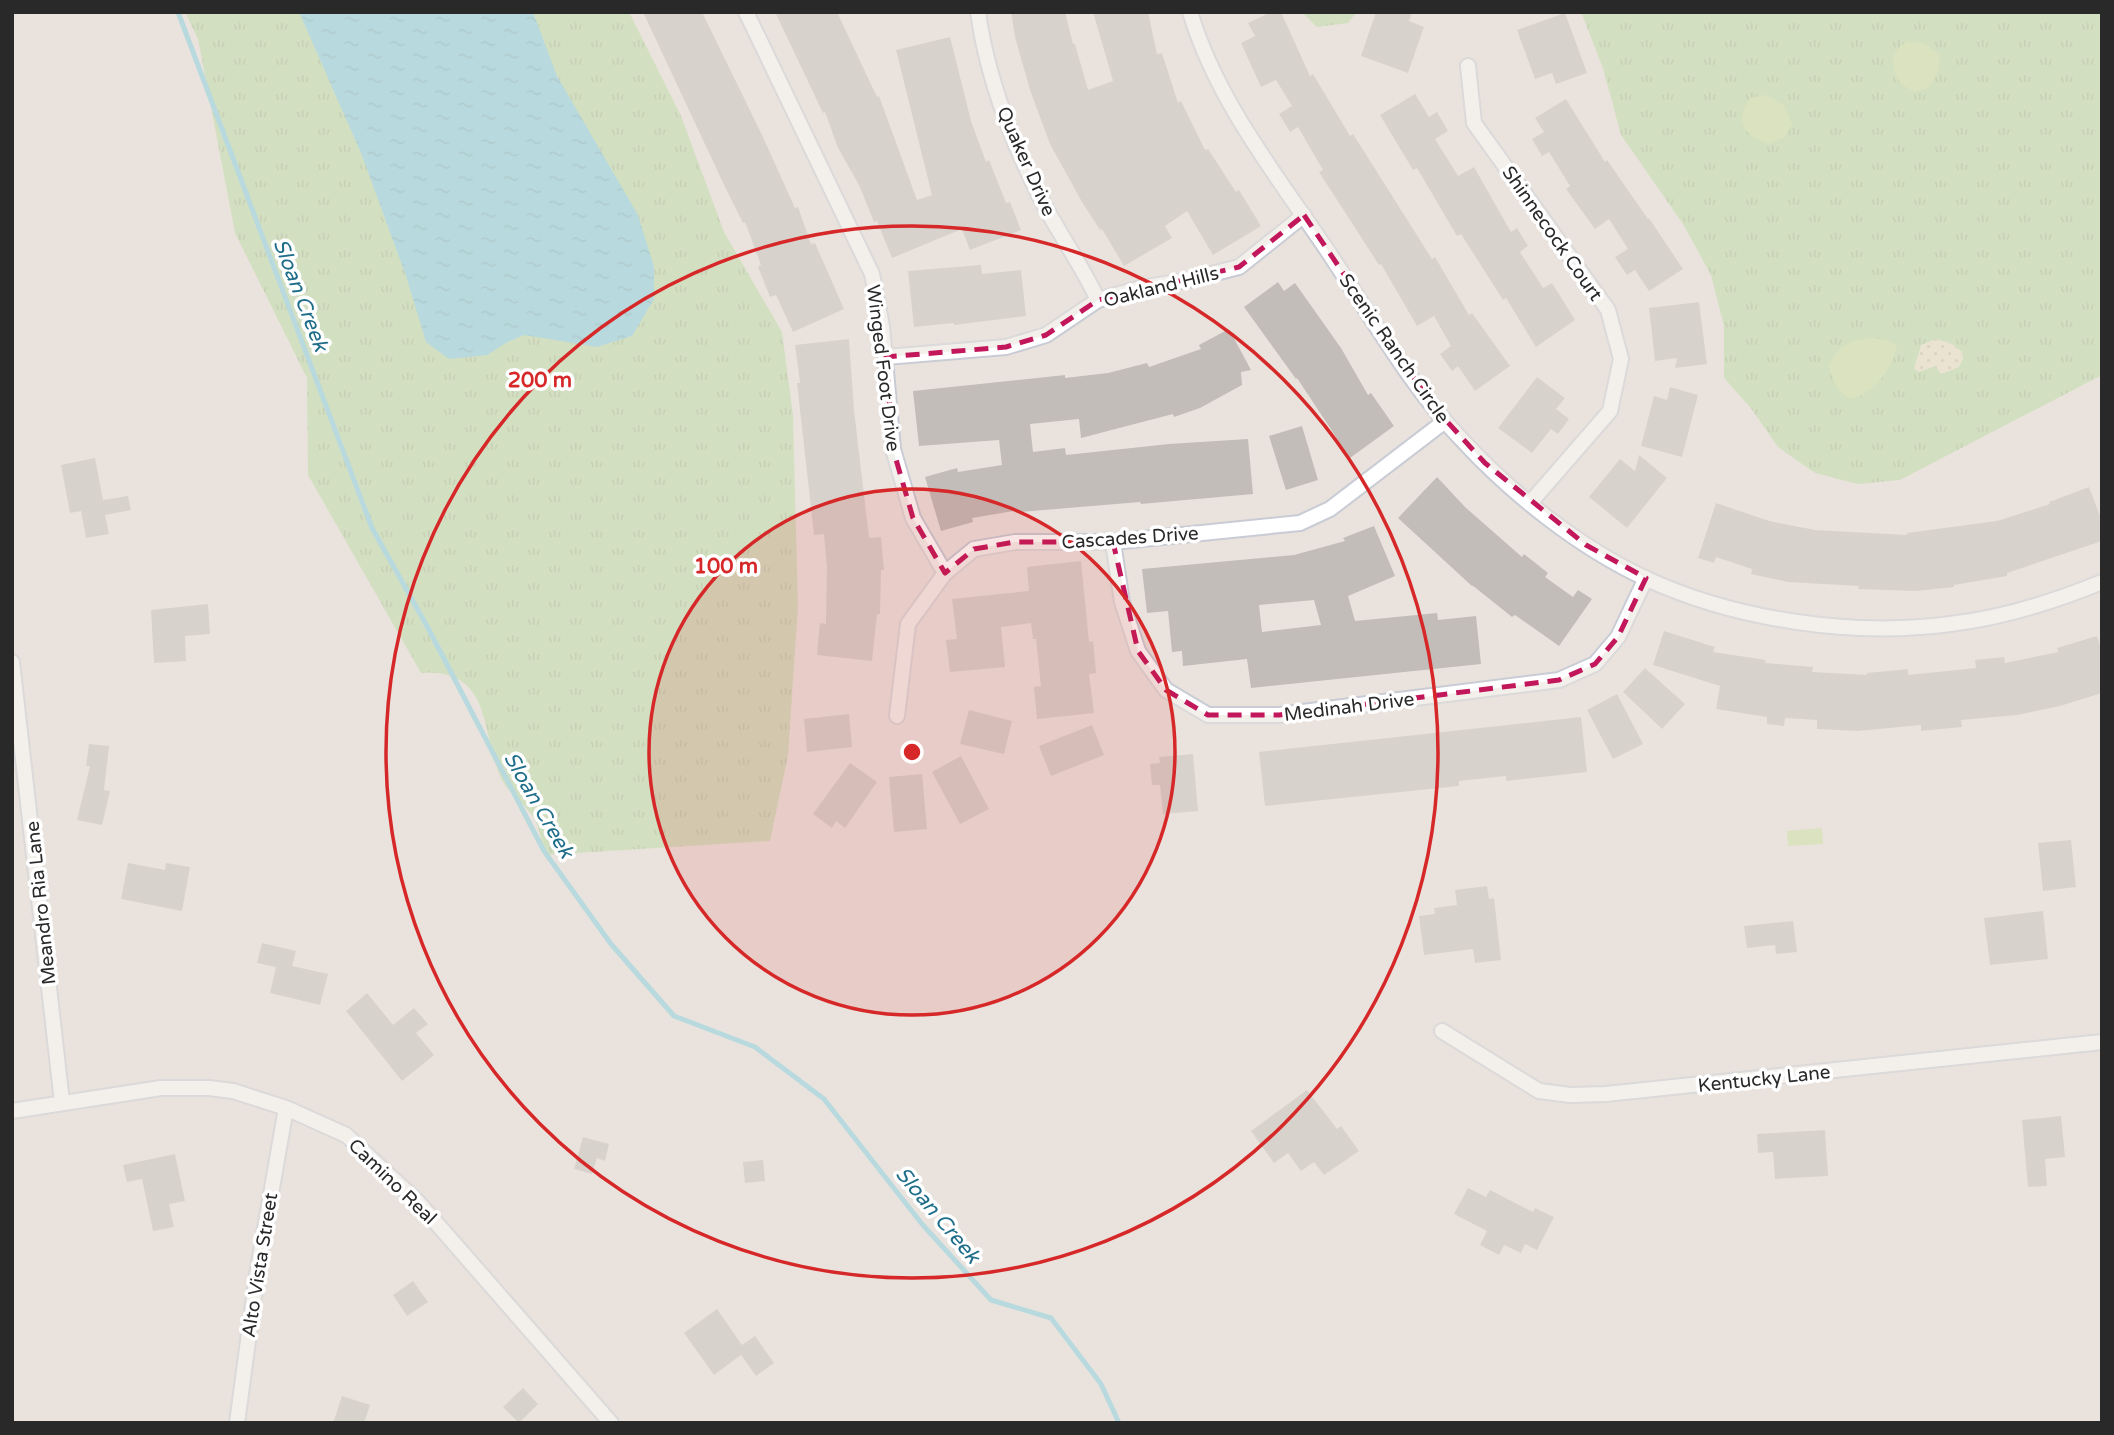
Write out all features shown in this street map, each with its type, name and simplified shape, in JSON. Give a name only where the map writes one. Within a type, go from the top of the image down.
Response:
[{"type":"street","name":"Winged Foot Drive","points":[[747,12],[872,274],[886,357],[892,449],[913,518],[945,573]]},
{"type":"street","name":"Quaker Drive","points":[[978,12],[981,37],[1006,122],[1043,203],[1084,270],[1098,300]]},
{"type":"street","name":"Scenic Ranch Circle","points":[[1190,12],[1203,50],[1232,108],[1421,391],[1485,463],[1530,503],[1586,545],[1646,578],[1702,601],[1753,614],[1824,624],[1888,628],[1950,624],[2047,603],[2102,582]]},
{"type":"street","name":"Shinnecock Court","points":[[1468,65],[1474,123],[1608,310],[1621,359],[1610,411],[1530,503]]},
{"type":"street","name":"Oakland Hills","points":[[886,357],[1006,347],[1046,335],[1098,300],[1239,267],[1304,215]]},
{"type":"street","name":"Cascades Drive","points":[[897,716],[908,624],[945,573],[974,549],[1015,542],[1113,542],[1300,523],[1330,509],[1445,421]]},
{"type":"street","name":"Medinah Drive","points":[[1113,542],[1122,602],[1138,651],[1166,690],[1208,715],[1279,715],[1559,680],[1595,664],[1618,638],[1646,578]]},
{"type":"street","name":"Meandro Ria Lane","points":[[12,662],[62,1102]]},
{"type":"street","name":"Kentucky Lane","points":[[1442,1031],[1539,1091],[1570,1095],[1606,1094],[2102,1042]]},
{"type":"street","name":"Camino Real","points":[[12,1111],[161,1088],[209,1088],[233,1091],[286,1108],[346,1135],[418,1202],[611,1423]]},
{"type":"street","name":"Alto Vista Street","points":[[237,1423],[257,1274],[286,1108]]},
{"type":"highlighted area","points":[[1304,215],[1432,405],[1485,463],[1586,545],[1646,578],[1618,637],[1595,664],[1559,680],[1279,715],[1208,715],[1166,690],[1138,651],[1113,542],[1015,542],[974,549],[945,573],[913,518],[893,449],[886,357],[1006,347],[1046,335],[1098,300],[1239,267]]},
{"type":"green space","points":[[185,12],[629,12],[681,116],[724,232],[782,332],[793,415],[798,606],[788,755],[770,841],[545,855],[534,818],[500,776],[480,706],[472,692],[461,681],[444,674],[421,673],[308,475],[307,378],[235,233],[198,39]]},
{"type":"green space","points":[[1302,12],[1357,12],[1348,23],[1317,27]]},
{"type":"green space","points":[[1581,12],[2102,12],[2102,375],[1900,480],[1858,484],[1815,473],[1778,447],[1750,407],[1724,378],[1724,326],[1711,275],[1683,224],[1621,135],[1603,68]]},
{"type":"green space","points":[[1906,41],[1925,44],[1940,55],[1938,72],[1929,88],[1915,92],[1897,78],[1893,55]]},
{"type":"green space","points":[[1766,95],[1784,105],[1792,124],[1785,137],[1769,144],[1753,137],[1742,121],[1742,114],[1750,98]]},
{"type":"green space","points":[[1874,338],[1890,341],[1897,347],[1891,364],[1874,387],[1850,399],[1836,385],[1829,366],[1837,352],[1846,344]]},
{"type":"green space","points":[[1822,828],[1823,844],[1788,846],[1787,831]]},
{"type":"sand","points":[[1936,339],[1952,344],[1962,352],[1963,359],[1959,367],[1941,374],[1935,366],[1919,372],[1914,369],[1921,345]]},
{"type":"water","points":[[299,12],[533,12],[557,76],[638,215],[654,267],[654,299],[632,336],[597,347],[524,335],[487,355],[449,359],[426,342],[406,276],[361,153]]},
{"type":"building","points":[[643,12],[702,12],[795,208],[798,207],[811,244],[815,243],[844,309],[793,332],[776,295],[770,297],[745,222],[743,223],[725,187]]},
{"type":"building","points":[[775,12],[837,12],[877,97],[879,96],[917,200],[932,195],[896,50],[950,37],[971,121],[986,162],[989,160],[1006,203],[1010,202],[1021,230],[970,250],[962,229],[892,258],[877,221],[874,222],[859,185],[838,148],[825,112],[823,113]]},
{"type":"building","points":[[1011,12],[1065,12],[1088,90],[1113,81],[1093,12],[1148,12],[1157,54],[1162,53],[1178,103],[1181,101],[1205,150],[1208,149],[1236,192],[1239,190],[1261,226],[1213,255],[1187,211],[1165,226],[1172,238],[1124,266],[1082,202],[1050,144],[1030,90]]},
{"type":"building","points":[[1271,12],[1281,12],[1310,76],[1313,74],[1350,136],[1353,134],[1432,259],[1435,257],[1469,315],[1472,313],[1510,366],[1475,391],[1458,366],[1452,371],[1440,354],[1451,346],[1434,316],[1417,326],[1381,264],[1379,265],[1319,172],[1323,170],[1298,127],[1290,132],[1279,114],[1292,106],[1276,80],[1261,87],[1241,43],[1255,36],[1248,23]]},
{"type":"building","points":[[1376,12],[1412,12],[1409,21],[1424,27],[1408,73],[1361,56]]},
{"type":"building","points":[[1565,13],[1587,73],[1556,84],[1552,73],[1535,79],[1517,30]]},
{"type":"building","points":[[1415,94],[1429,117],[1437,112],[1448,131],[1435,139],[1458,176],[1474,167],[1511,232],[1517,228],[1528,246],[1520,252],[1543,288],[1552,283],[1575,320],[1536,347],[1506,298],[1503,300],[1461,234],[1457,236],[1417,168],[1413,170],[1380,115]]},
{"type":"building","points":[[1566,99],[1605,162],[1607,160],[1683,269],[1649,291],[1635,270],[1627,275],[1615,257],[1628,249],[1609,219],[1595,229],[1566,189],[1570,186],[1549,152],[1542,156],[1532,139],[1544,132],[1535,118]]},
{"type":"building","points":[[981,265],[982,274],[1021,270],[1026,316],[914,327],[908,271]]},
{"type":"building","points":[[1278,282],[1284,291],[1295,283],[1341,348],[1368,395],[1371,393],[1394,426],[1350,458],[1297,378],[1244,307]]},
{"type":"building","points":[[1699,302],[1707,364],[1675,368],[1677,358],[1655,361],[1649,308]]},
{"type":"building","points":[[1229,329],[1251,370],[1241,372],[1242,385],[1200,408],[1174,417],[1173,414],[1081,438],[1079,419],[1030,424],[1033,452],[1065,448],[1066,455],[1248,439],[1253,494],[1141,504],[1020,510],[972,518],[973,522],[941,531],[925,477],[957,468],[958,472],[1002,465],[999,440],[919,446],[913,391],[1108,373],[1147,363],[1149,367],[1201,349],[1199,345]]},
{"type":"building","points":[[849,339],[854,410],[869,538],[881,537],[884,570],[881,570],[880,614],[877,614],[872,661],[817,655],[820,623],[826,624],[827,568],[824,534],[814,535],[797,383],[800,383],[795,345]]},
{"type":"building","points":[[1537,377],[1565,398],[1556,409],[1569,419],[1558,434],[1551,429],[1532,453],[1498,428]]},
{"type":"building","points":[[1670,387],[1698,395],[1682,457],[1641,446],[1654,396],[1667,400]]},
{"type":"building","points":[[1302,426],[1318,480],[1286,490],[1269,436]]},
{"type":"building","points":[[1639,455],[1667,478],[1627,528],[1589,497],[1620,459],[1635,471]]},
{"type":"building","points":[[95,458],[103,500],[128,496],[131,510],[105,515],[109,534],[86,538],[81,511],[70,513],[61,465]]},
{"type":"building","points":[[1437,477],[1465,507],[1522,557],[1524,554],[1548,573],[1545,577],[1573,597],[1578,590],[1592,599],[1559,646],[1515,615],[1512,617],[1472,585],[1473,587],[1398,518]]},
{"type":"building","points":[[2089,487],[2102,521],[2102,541],[2007,573],[2007,576],[1954,587],[1916,591],[1788,582],[1751,574],[1752,569],[1716,557],[1714,563],[1698,558],[1716,503],[1769,521],[1815,530],[1907,535],[1997,521],[2050,504],[2049,502]]},
{"type":"building","points":[[1374,526],[1395,576],[1348,596],[1355,621],[1437,613],[1438,620],[1476,616],[1481,664],[1251,688],[1247,659],[1183,666],[1182,651],[1172,652],[1168,611],[1147,613],[1142,569],[1294,555],[1345,541],[1343,538]],"holes":[[[1314,600],[1321,625],[1262,632],[1259,605]]]},
{"type":"building","points":[[1081,561],[1089,642],[1093,641],[1096,673],[1089,674],[1094,713],[1037,719],[1034,687],[1041,686],[1036,639],[1033,639],[1031,623],[1001,627],[1005,667],[950,672],[946,640],[957,639],[952,599],[1029,591],[1027,567]]},
{"type":"building","points":[[208,604],[210,634],[185,636],[186,661],[154,663],[151,610]]},
{"type":"building","points":[[1664,631],[1715,647],[1713,652],[1766,660],[1765,663],[1813,667],[1812,672],[1867,675],[1908,669],[1908,675],[1976,668],[1975,660],[2004,657],[2005,663],[2058,652],[2057,648],[2097,636],[2102,653],[2102,693],[2017,715],[1961,720],[1962,727],[1921,731],[1921,725],[1858,731],[1817,729],[1817,720],[1785,718],[1784,726],[1767,724],[1767,717],[1716,709],[1720,686],[1653,665]]},
{"type":"building","points":[[1645,668],[1685,704],[1662,729],[1623,692]]},
{"type":"building","points":[[1617,694],[1643,744],[1613,759],[1587,710]]},
{"type":"building","points":[[969,710],[1012,721],[1004,754],[960,744]]},
{"type":"building","points":[[849,714],[852,747],[807,752],[804,719]]},
{"type":"building","points":[[1581,717],[1587,772],[1506,781],[1506,776],[1459,781],[1459,786],[1265,806],[1259,752]]},
{"type":"building","points":[[1092,725],[1104,755],[1051,776],[1039,746]]},
{"type":"building","points":[[89,744],[109,746],[104,790],[110,791],[102,825],[77,820],[90,766],[86,766]]},
{"type":"building","points":[[1193,754],[1198,811],[1163,814],[1160,785],[1152,785],[1150,764],[1160,763],[1159,757]]},
{"type":"building","points":[[961,756],[989,809],[960,824],[932,772]]},
{"type":"building","points":[[850,763],[877,782],[845,828],[836,821],[832,828],[813,814]]},
{"type":"building","points":[[922,774],[927,829],[894,832],[889,777]]},
{"type":"building","points":[[2071,840],[2076,887],[2043,891],[2038,843]]},
{"type":"building","points":[[128,863],[165,870],[166,863],[190,867],[182,911],[121,899]]},
{"type":"building","points":[[1487,886],[1489,899],[1494,898],[1501,960],[1475,963],[1473,949],[1424,955],[1419,916],[1435,914],[1434,908],[1457,905],[1455,890]]},
{"type":"building","points":[[2043,911],[2048,959],[1990,965],[1984,918]]},
{"type":"building","points":[[1793,921],[1797,952],[1776,954],[1775,945],[1747,948],[1744,926]]},
{"type":"building","points":[[262,943],[296,951],[292,966],[328,974],[320,1005],[270,993],[276,967],[257,963]]},
{"type":"building","points":[[367,993],[393,1025],[414,1008],[428,1024],[416,1033],[434,1055],[402,1081],[346,1011]]},
{"type":"building","points":[[1307,1090],[1337,1129],[1341,1126],[1359,1151],[1324,1175],[1314,1162],[1301,1171],[1288,1153],[1274,1163],[1251,1131]]},
{"type":"building","points":[[2061,1116],[2065,1157],[2045,1159],[2047,1186],[2028,1187],[2022,1120]]},
{"type":"building","points":[[1825,1130],[1828,1176],[1775,1179],[1773,1152],[1758,1153],[1757,1134]]},
{"type":"building","points":[[583,1137],[609,1144],[605,1161],[597,1158],[592,1174],[574,1169]]},
{"type":"building","points":[[175,1154],[185,1201],[169,1204],[174,1227],[153,1231],[142,1179],[127,1182],[123,1165]]},
{"type":"building","points":[[763,1160],[765,1181],[745,1183],[743,1162]]},
{"type":"building","points":[[1468,1188],[1486,1197],[1490,1190],[1533,1212],[1535,1208],[1554,1217],[1537,1250],[1525,1244],[1521,1253],[1504,1245],[1499,1255],[1480,1245],[1487,1231],[1454,1214]]},
{"type":"building","points":[[413,1281],[428,1302],[407,1316],[393,1295]]},
{"type":"building","points":[[717,1309],[742,1345],[755,1336],[774,1363],[756,1376],[741,1355],[714,1375],[684,1333]]},
{"type":"building","points":[[523,1388],[538,1404],[519,1423],[503,1407]]},
{"type":"building","points":[[342,1396],[370,1405],[364,1423],[333,1423]]},
{"type":"waterway","name":"Sloan Creek","points":[[178,12],[372,528],[428,628],[544,851],[611,944],[674,1016],[755,1047],[824,1099],[922,1224],[991,1300],[1051,1318],[1101,1384],[1119,1423]]}]
